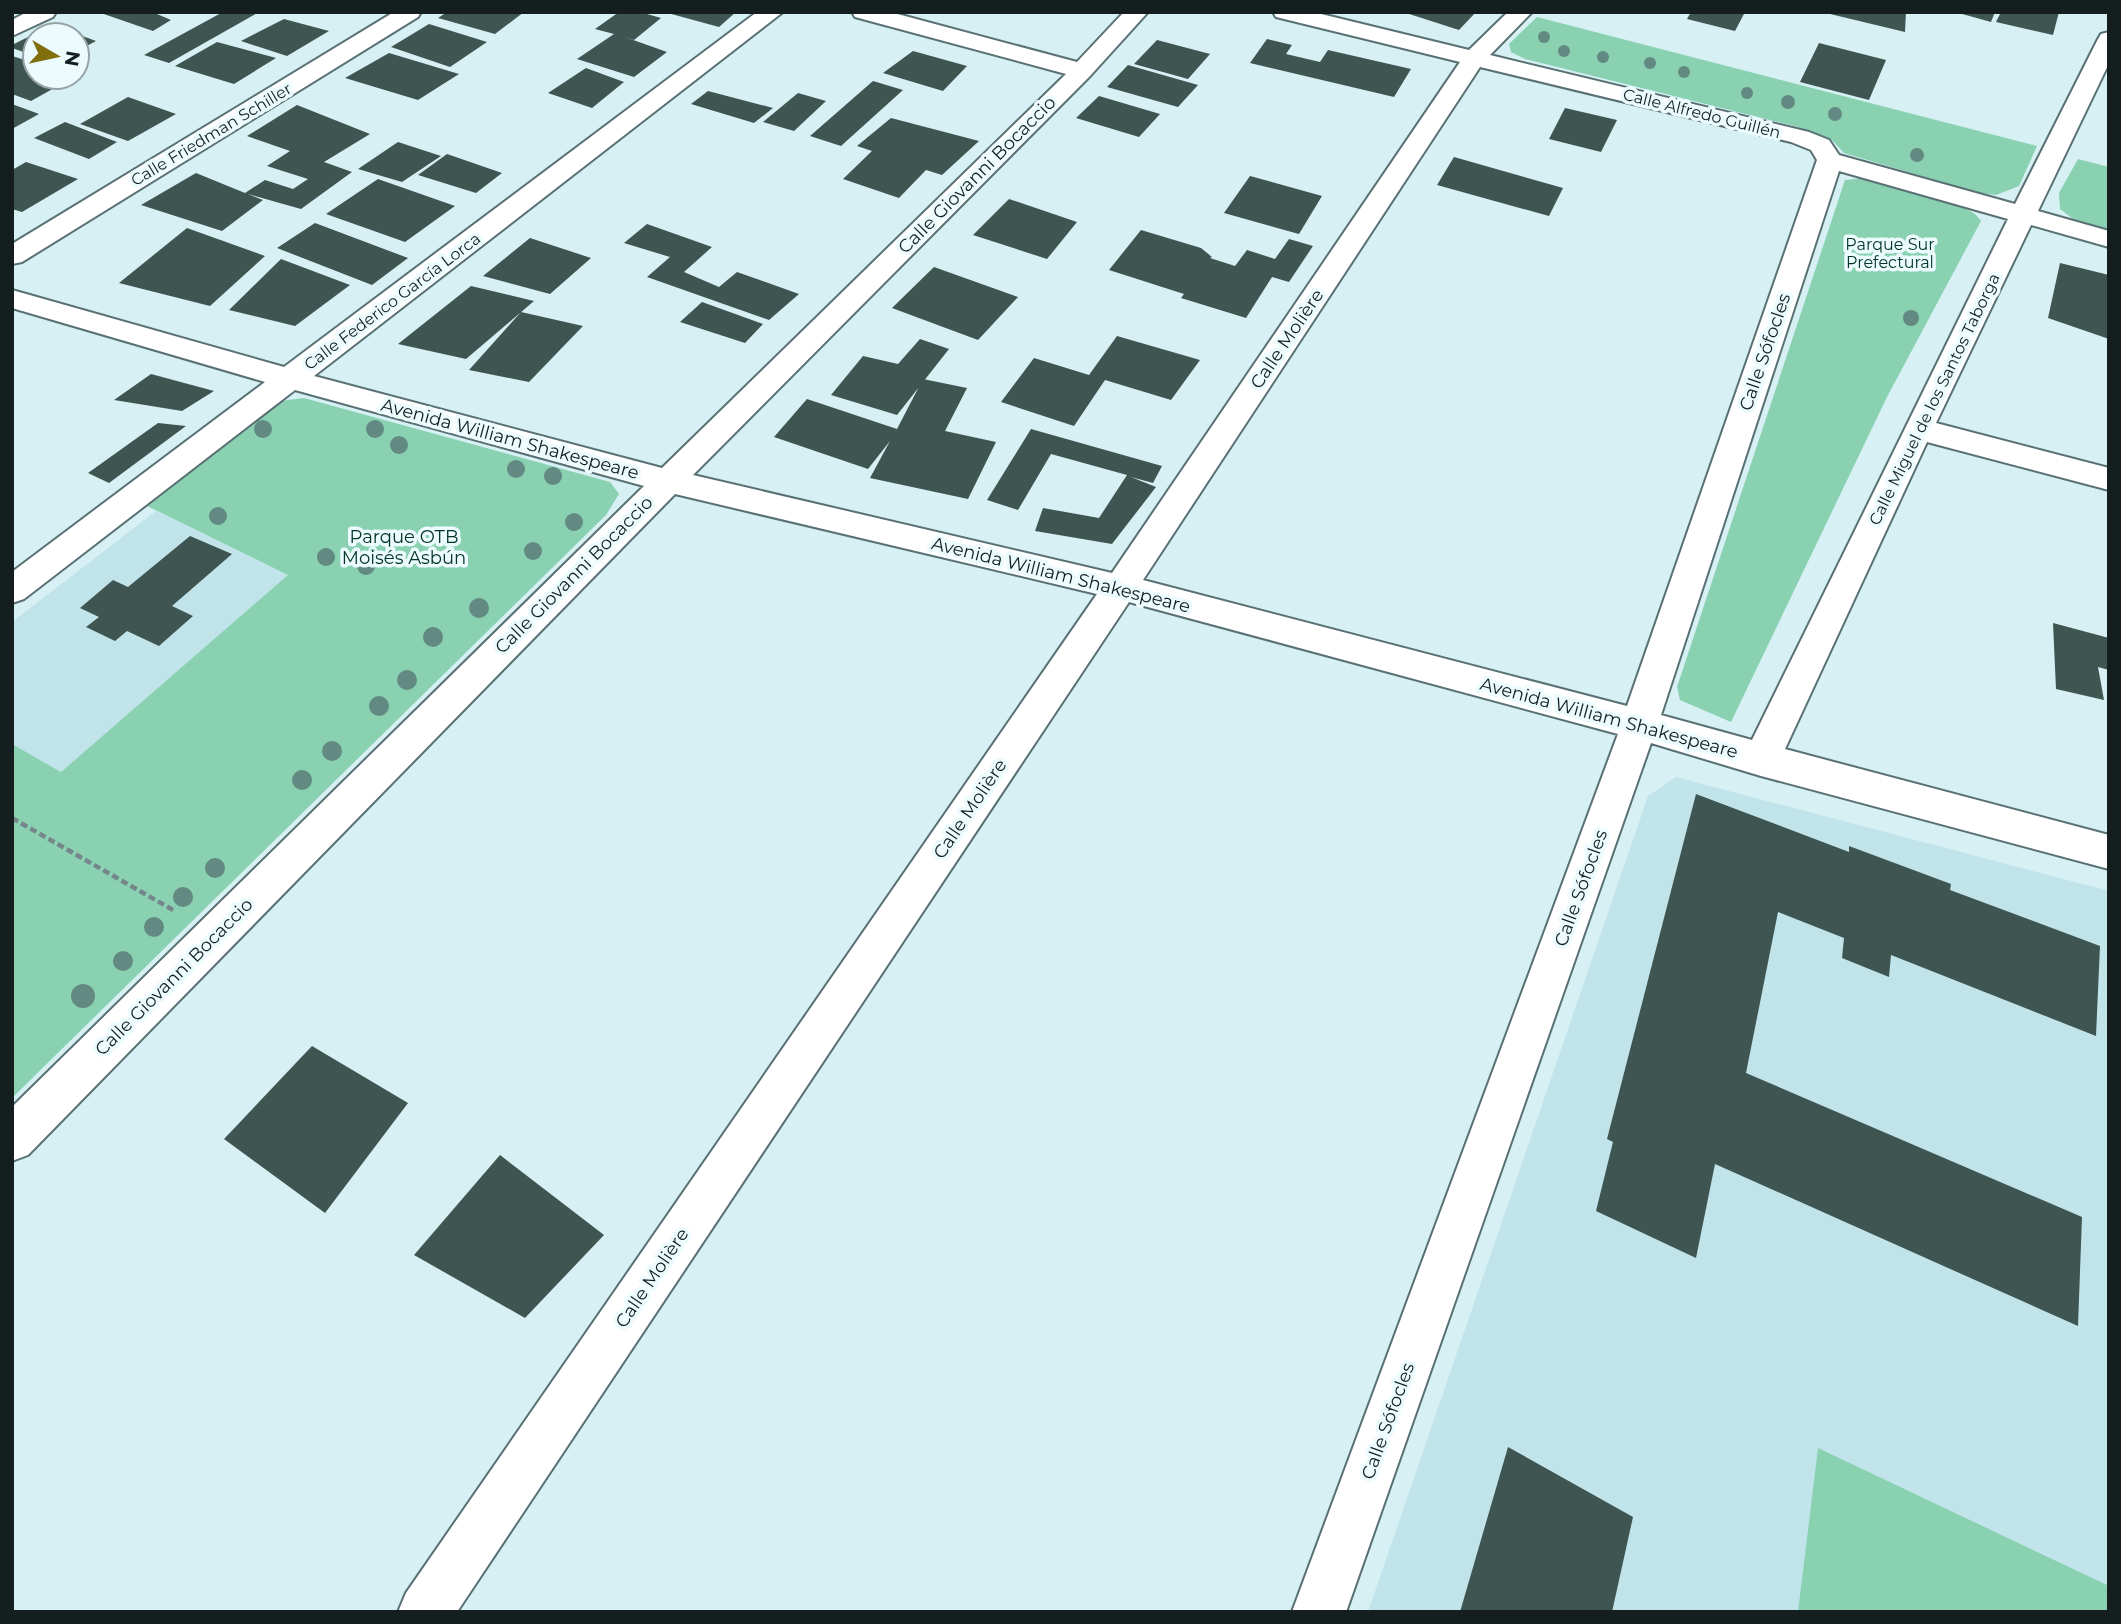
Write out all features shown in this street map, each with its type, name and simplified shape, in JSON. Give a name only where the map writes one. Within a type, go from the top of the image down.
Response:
[{"type":"street","points":[[12,29],[44,12]]},
{"type":"street","name":"Calle Friedman Schiller","points":[[12,256],[410,12]]},
{"type":"street","name":"Calle Federico García Lorca","points":[[12,590],[772,12]]},
{"type":"street","points":[[863,12],[1083,71]]},
{"type":"street","name":"Calle Giovanni Bocaccio","points":[[12,1139],[668,481],[1083,71],[1137,12]]},
{"type":"street","name":"Calle Alfredo Guillén","points":[[1284,12],[1800,137],[1820,145],[1830,160],[2109,239]]},
{"type":"street","name":"Calle Molière","points":[[425,1612],[1120,588],[1475,57],[1521,12]]},
{"type":"street","name":"Calle Miguel de los Santos Taborga","points":[[1761,760],[2109,39]]},
{"type":"street","name":"Calle Sófocles","points":[[1319,1612],[1640,723],[1830,160]]},
{"type":"street","name":"Avenida William Shakespeare","points":[[12,299],[289,379],[668,481],[1120,588],[1640,723],[1761,760],[2109,852]]},
{"type":"street","points":[[1919,429],[2109,479]]},
{"type":"path","points":[[12,818],[216,934]]},
{"type":"shaded area","points":[[156,511],[289,575],[61,772],[12,744],[12,622]]},
{"type":"shaded area","points":[[1676,777],[2109,891],[2109,1612],[1368,1612],[1648,796]]},
{"type":"green space","points":[[1537,17],[2037,146],[2019,186],[1996,195],[1979,193],[1844,153],[1833,141],[1798,127],[1525,59],[1511,52],[1509,44]]},
{"type":"green space","points":[[2078,159],[2109,167],[2109,232],[2081,225],[2060,209],[2059,193]]},
{"type":"green space","name":"Parque Sur Prefectural","points":[[1864,178],[1963,207],[1981,221],[1887,397],[1731,722],[1680,700],[1677,687],[1845,180]]},
{"type":"green space","name":"Parque OTB Moisés Asbún","points":[[304,398],[610,482],[619,494],[606,515],[12,1098],[12,744],[61,772],[288,575],[145,505],[280,401]]},
{"type":"green space","points":[[1818,1448],[2109,1586],[2109,1612],[1798,1612]]},
{"type":"building","points":[[98,12],[161,12],[157,14],[171,20],[153,31]]},
{"type":"building","points":[[223,12],[259,12],[169,63],[144,55]]},
{"type":"building","points":[[447,12],[524,12],[495,34],[438,18]]},
{"type":"building","points":[[619,12],[640,12],[661,18],[634,40],[622,36],[667,52],[634,77],[577,59],[614,34],[595,29]]},
{"type":"building","points":[[664,12],[736,12],[719,27]]},
{"type":"building","points":[[1403,12],[1476,12],[1459,30]]},
{"type":"building","points":[[1691,12],[1745,12],[1735,31],[1687,19]]},
{"type":"building","points":[[1906,12],[1905,32],[1826,13]]},
{"type":"building","points":[[1955,12],[1995,12],[1991,22]]},
{"type":"building","points":[[2001,12],[2059,12],[2053,35],[1996,22]]},
{"type":"building","points":[[284,19],[329,31],[287,56],[241,41]]},
{"type":"building","points":[[429,24],[487,42],[450,67],[391,47]]},
{"type":"building","points":[[1267,39],[1292,45],[1286,54],[1320,62],[1328,50],[1411,69],[1394,97],[1250,63]]},
{"type":"building","points":[[21,40],[21,51],[12,48],[12,45]]},
{"type":"building","points":[[1157,40],[1210,54],[1188,79],[1134,64]]},
{"type":"building","points":[[217,42],[276,58],[234,84],[175,66]]},
{"type":"building","points":[[1819,43],[1886,60],[1869,100],[1800,82]]},
{"type":"building","points":[[913,51],[967,66],[943,91],[883,73]]},
{"type":"building","points":[[389,53],[459,74],[418,100],[345,78]]},
{"type":"building","points":[[12,56],[21,59],[21,91],[49,91],[31,101],[12,94]]},
{"type":"building","points":[[1128,65],[1198,85],[1178,107],[1107,87]]},
{"type":"building","points":[[586,68],[624,82],[592,108],[548,93]]},
{"type":"building","points":[[873,81],[903,90],[841,146],[810,136]]},
{"type":"building","points":[[708,91],[773,108],[754,123],[691,104]]},
{"type":"building","points":[[798,93],[826,101],[794,131],[763,122]]},
{"type":"building","points":[[1099,96],[1160,114],[1139,137],[1076,118]]},
{"type":"building","points":[[128,97],[176,114],[128,141],[80,124]]},
{"type":"building","points":[[12,104],[39,114],[12,129]]},
{"type":"building","points":[[297,105],[370,134],[324,162],[352,172],[301,209],[248,194],[263,200],[222,231],[141,205],[196,173],[245,193],[265,180],[293,189],[308,179],[267,166],[290,151],[247,136]]},
{"type":"building","points":[[1565,108],[1617,120],[1601,152],[1549,139]]},
{"type":"building","points":[[891,118],[979,141],[942,175],[926,170],[899,198],[843,179],[872,151],[857,146]]},
{"type":"building","points":[[65,122],[117,142],[89,159],[34,138]]},
{"type":"building","points":[[398,142],[441,156],[402,182],[358,169]]},
{"type":"building","points":[[447,154],[502,173],[476,193],[418,175]]},
{"type":"building","points":[[1454,157],[1563,188],[1549,216],[1437,185]]},
{"type":"building","points":[[26,162],[78,179],[22,212],[12,209],[12,170]]},
{"type":"building","points":[[1250,176],[1322,196],[1299,234],[1224,213]]},
{"type":"building","points":[[378,179],[455,206],[405,242],[326,214]]},
{"type":"building","points":[[1009,199],[1077,222],[1047,259],[973,235]]},
{"type":"building","points":[[315,223],[408,258],[372,285],[277,248]]},
{"type":"building","points":[[647,224],[712,247],[684,272],[719,287],[737,272],[799,294],[769,320],[647,277],[670,257],[624,243]]},
{"type":"building","points":[[187,228],[265,256],[210,306],[119,283]]},
{"type":"building","points":[[1141,230],[1201,248],[1212,257],[1210,258],[1235,266],[1247,250],[1275,259],[1289,239],[1313,246],[1289,282],[1272,277],[1246,318],[1181,298],[1184,294],[1109,270]]},
{"type":"building","points":[[530,238],[591,258],[550,294],[483,276]]},
{"type":"building","points":[[281,259],[350,285],[295,326],[229,310]]},
{"type":"building","points":[[2060,263],[2109,275],[2109,339],[2048,318]]},
{"type":"building","points":[[934,267],[1018,297],[978,340],[892,308]]},
{"type":"building","points":[[471,286],[534,301],[466,359],[398,344]]},
{"type":"building","points":[[702,302],[763,324],[745,343],[680,322]]},
{"type":"building","points":[[521,312],[583,326],[529,382],[469,370]]},
{"type":"building","points":[[1117,336],[1200,360],[1171,400],[1105,380],[1074,426],[1001,402],[1034,358],[1089,375]]},
{"type":"building","points":[[920,339],[949,349],[897,415],[831,395],[863,356],[898,364]]},
{"type":"building","points":[[151,374],[214,391],[182,411],[114,400]]},
{"type":"building","points":[[923,379],[967,388],[945,431],[996,442],[968,499],[870,478],[890,441],[868,469],[774,437],[807,399],[897,429]]},
{"type":"building","points":[[158,423],[186,426],[109,483],[88,473]]},
{"type":"building","points":[[1031,429],[1162,466],[1153,483],[1131,477],[1156,487],[1112,544],[1035,531],[1043,508],[1099,518],[1127,475],[1051,454],[1018,510],[987,500]]},
{"type":"building","points":[[190,536],[232,554],[172,606],[193,616],[159,646],[127,631],[115,641],[86,627],[99,617],[80,608],[113,580],[128,587]]},
{"type":"building","points":[[2053,623],[2109,638],[2109,670],[2098,667],[2104,700],[2056,689]]},
{"type":"building","points":[[1696,794],[1849,852],[1849,846],[1951,884],[1950,890],[2100,946],[2096,1036],[1891,955],[1889,977],[1842,958],[1844,938],[1778,912],[1746,1073],[2082,1217],[2078,1326],[1715,1164],[1696,1258],[1596,1211],[1613,1142],[1607,1139]]},
{"type":"building","points":[[312,1046],[408,1103],[325,1213],[224,1139]]},
{"type":"building","points":[[500,1155],[604,1235],[525,1318],[414,1255]]},
{"type":"building","points":[[1508,1447],[1633,1517],[1612,1612],[1460,1612]]}]
